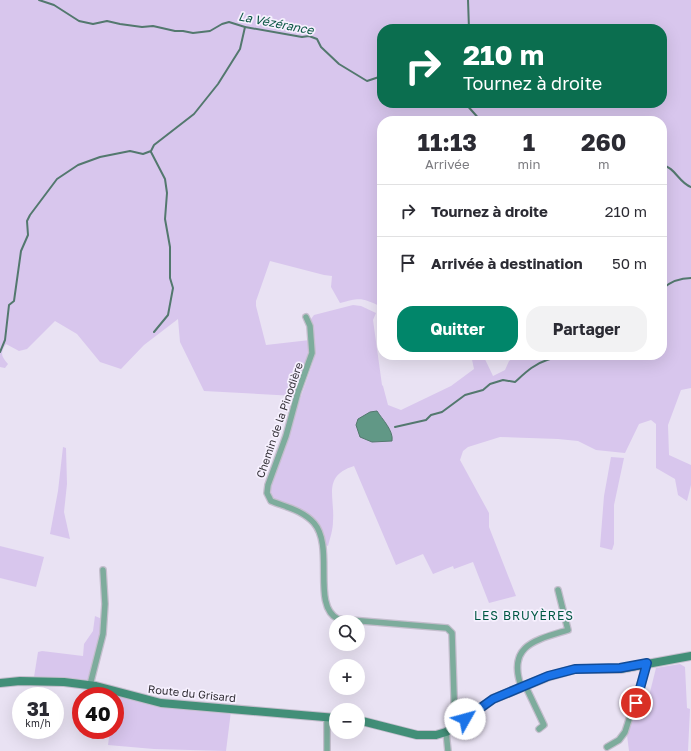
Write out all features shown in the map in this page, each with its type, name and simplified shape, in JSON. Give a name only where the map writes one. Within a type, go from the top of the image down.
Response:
[{"type":"street","name":"Chemin de la Pinodière","points":[[306,317],[310,326],[312,353],[298,392],[286,436],[268,485],[267,493],[271,501],[292,508],[309,518],[321,534],[325,604],[332,617],[338,619],[447,628],[452,633],[455,727]]},
{"type":"street","points":[[90,684],[103,634],[105,604],[103,570]]},
{"type":"street","points":[[539,729],[544,725],[518,677],[517,664],[518,657],[524,647],[534,640],[568,630],[558,590]]},
{"type":"street","points":[[365,722],[418,735],[429,736],[446,732],[455,727],[493,699],[548,676],[575,669],[620,668],[691,656]]},
{"type":"street","points":[[607,748],[619,740],[625,732],[647,663]]},
{"type":"street","name":"Route du Grisard","points":[[0,683],[39,680],[90,684],[161,703],[327,717]]},
{"type":"street","points":[[327,717],[327,751]]},
{"type":"street","points":[[446,732],[448,751]]},
{"type":"shaded area","points":[[0,0],[691,0],[691,388],[681,390],[668,425],[669,455],[691,465],[691,485],[687,501],[678,495],[675,479],[656,468],[656,424],[651,420],[639,424],[625,453],[596,450],[578,441],[558,439],[500,437],[468,447],[463,451],[460,460],[489,513],[489,527],[516,596],[489,603],[473,562],[454,569],[453,566],[433,574],[423,554],[396,565],[354,466],[344,470],[334,481],[332,488],[333,524],[328,546],[326,545],[320,525],[299,509],[275,500],[272,497],[270,485],[313,362],[315,340],[311,319],[314,315],[353,305],[361,306],[376,313],[373,320],[377,360],[379,360],[382,385],[388,405],[401,410],[451,386],[474,369],[472,360],[485,360],[493,376],[505,370],[510,360],[667,360],[667,116],[377,116],[377,305],[361,299],[340,303],[331,287],[332,276],[270,261],[256,301],[266,345],[310,340],[310,355],[295,396],[204,391],[180,342],[178,319],[144,345],[121,369],[100,362],[77,334],[55,321],[27,349],[19,351],[6,344],[2,354],[8,364],[5,368],[0,367]]},
{"type":"shaded area","points":[[377,411],[391,433],[392,441],[372,442],[360,437],[356,425],[358,419],[370,412]]},
{"type":"shaded area","points":[[63,447],[66,448],[67,484],[64,512],[70,539],[50,534],[58,491]]},
{"type":"shaded area","points":[[611,457],[624,458],[614,505],[614,544],[612,550],[600,547],[604,496]]},
{"type":"shaded area","points":[[0,546],[44,557],[36,587],[0,578]]},
{"type":"shaded area","points":[[95,616],[102,619],[96,655],[88,681],[34,677],[38,652],[42,651],[83,656],[84,644],[93,631]]},
{"type":"shaded area","points":[[680,664],[685,667],[687,708],[690,709],[688,751],[629,751],[627,735],[639,698],[648,700],[656,668]]},
{"type":"shaded area","points":[[124,697],[158,705],[231,711],[226,751],[154,749],[108,745],[109,739],[124,739]]},
{"type":"waterway","name":"La Vézérance","points":[[39,0],[54,5],[79,21],[93,24],[107,21],[142,27],[153,26],[193,33],[210,31],[229,22],[245,27],[302,37],[309,36],[317,39],[321,47],[339,64],[367,81],[377,78]]},
{"type":"waterway","points":[[468,0],[469,24]]},
{"type":"waterway","points":[[0,352],[5,340],[9,305],[14,301],[21,251],[28,235],[27,221],[57,179],[78,165],[100,157],[130,151],[143,154],[151,151],[154,145],[194,114],[218,84],[240,49],[245,27]]},
{"type":"waterway","name":"La Vézérance","points":[[469,108],[477,116]]},
{"type":"waterway","points":[[151,152],[165,179],[167,193],[165,219],[170,247],[170,278],[173,288],[168,315],[154,332]]},
{"type":"waterway","name":"La Vézérance","points":[[667,167],[683,182],[691,187]]},
{"type":"waterway","points":[[667,285],[675,281],[691,278]]},
{"type":"waterway","points":[[395,427],[426,420],[431,415],[442,412],[465,395],[483,390],[490,384],[503,380],[515,382],[530,369],[547,360]]},
{"type":"district","name":"LES BRUYÈRES","points":[[524,615]]},
{"type":"route","points":[[465,719],[493,699],[548,676],[575,669],[609,669],[647,663],[636,703]]}]
